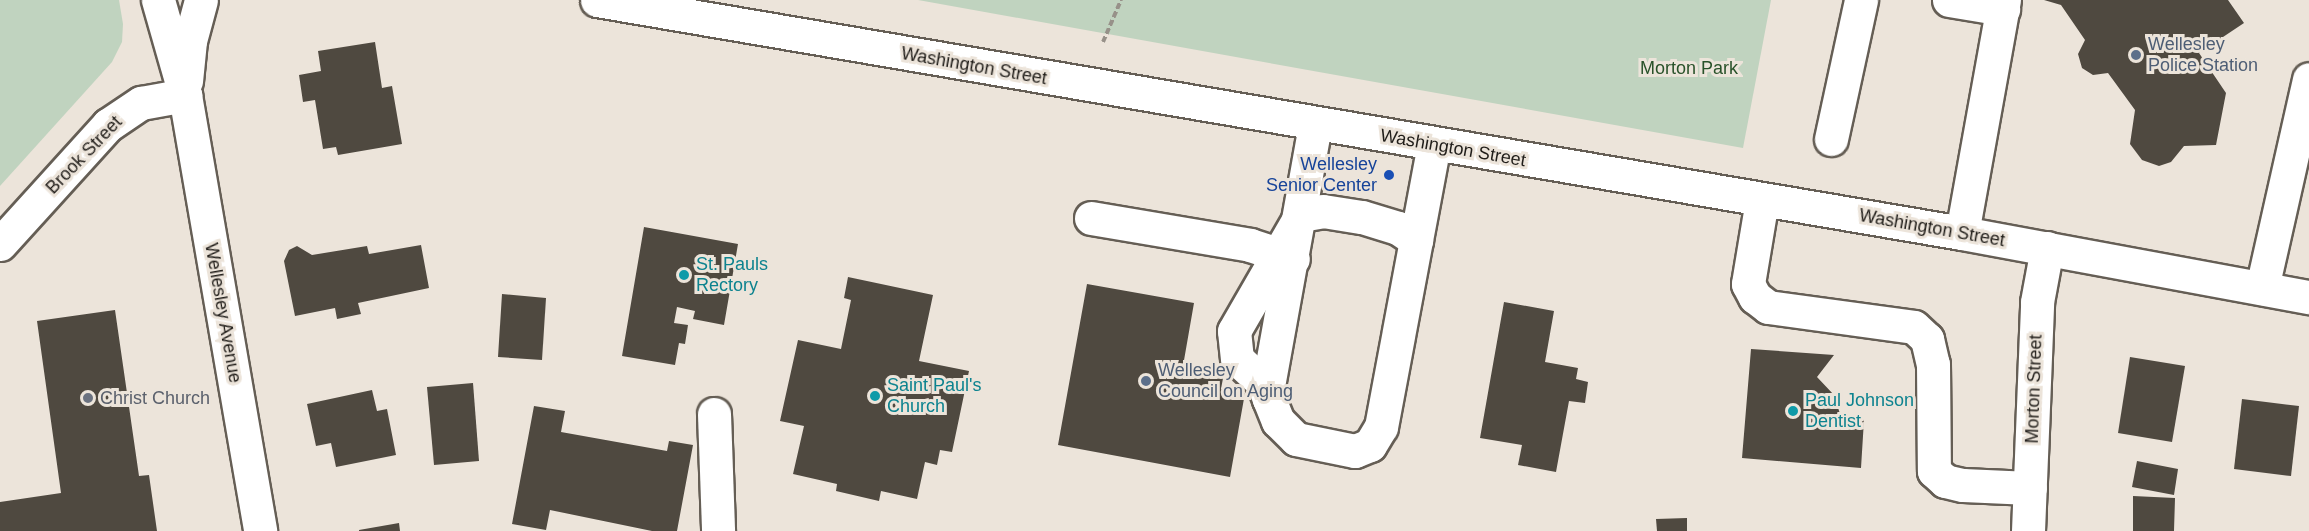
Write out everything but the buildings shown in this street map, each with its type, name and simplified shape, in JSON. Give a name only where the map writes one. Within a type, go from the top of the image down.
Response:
[{"type":"main road","name":"Wellesley Avenue","points":[[158,0],[185,95],[260,531]]},
{"type":"main road","name":"Wellesley Avenue","points":[[185,95],[190,40],[201,0]]},
{"type":"main road","name":"Washington Street","points":[[597,0],[1316,125],[1962,233],[2309,297]]},
{"type":"main road","points":[[1831,139],[1860,0]]},
{"type":"main road","points":[[1949,0],[2003,5],[1962,233]]},
{"type":"main road","points":[[2262,288],[2309,79]]},
{"type":"main road","name":"Brook Street","points":[[0,244],[115,119],[141,103],[185,95]]},
{"type":"main road","points":[[1269,399],[1268,385],[1285,256],[1301,214],[1316,125]]},
{"type":"main road","points":[[1285,256],[1236,321],[1232,340],[1237,359],[1263,383],[1278,421],[1296,440],[1355,451],[1377,438],[1434,145]]},
{"type":"main road","points":[[1762,200],[1749,284],[1755,297],[1768,307],[1914,327],[1927,339],[1934,364],[1934,471],[1945,481],[1963,485],[2030,488]]},
{"type":"main road","points":[[1301,214],[1323,211],[1362,217],[1398,228],[1416,240]]},
{"type":"main road","points":[[1091,218],[1250,245],[1285,256]]},
{"type":"main road","name":"Morton Street","points":[[2028,531],[2037,302],[2047,248]]},
{"type":"main road","points":[[714,414],[718,531]]},
{"type":"path","points":[[1103,42],[1120,0]]},
{"type":"green space","points":[[0,0],[119,0],[123,24],[122,42],[112,62],[0,186]]},
{"type":"green space","name":"Morton Park","points":[[918,0],[1771,0],[1743,148]]},
{"type":"place","name":"Wellesley Police Station","points":[[2136,55]]},
{"type":"place","name":"Wellesley Senior Center","points":[[1389,175]]},
{"type":"place","name":"St. Pauls Rectory","points":[[684,275]]},
{"type":"place","name":"Wellesley Council on Aging","points":[[1146,381]]},
{"type":"place","name":"Saint Paul's Church","points":[[875,396]]},
{"type":"place","name":"Christ Church","points":[[88,398]]},
{"type":"place","name":"Paul Johnson Dentist","points":[[1793,411]]}]
